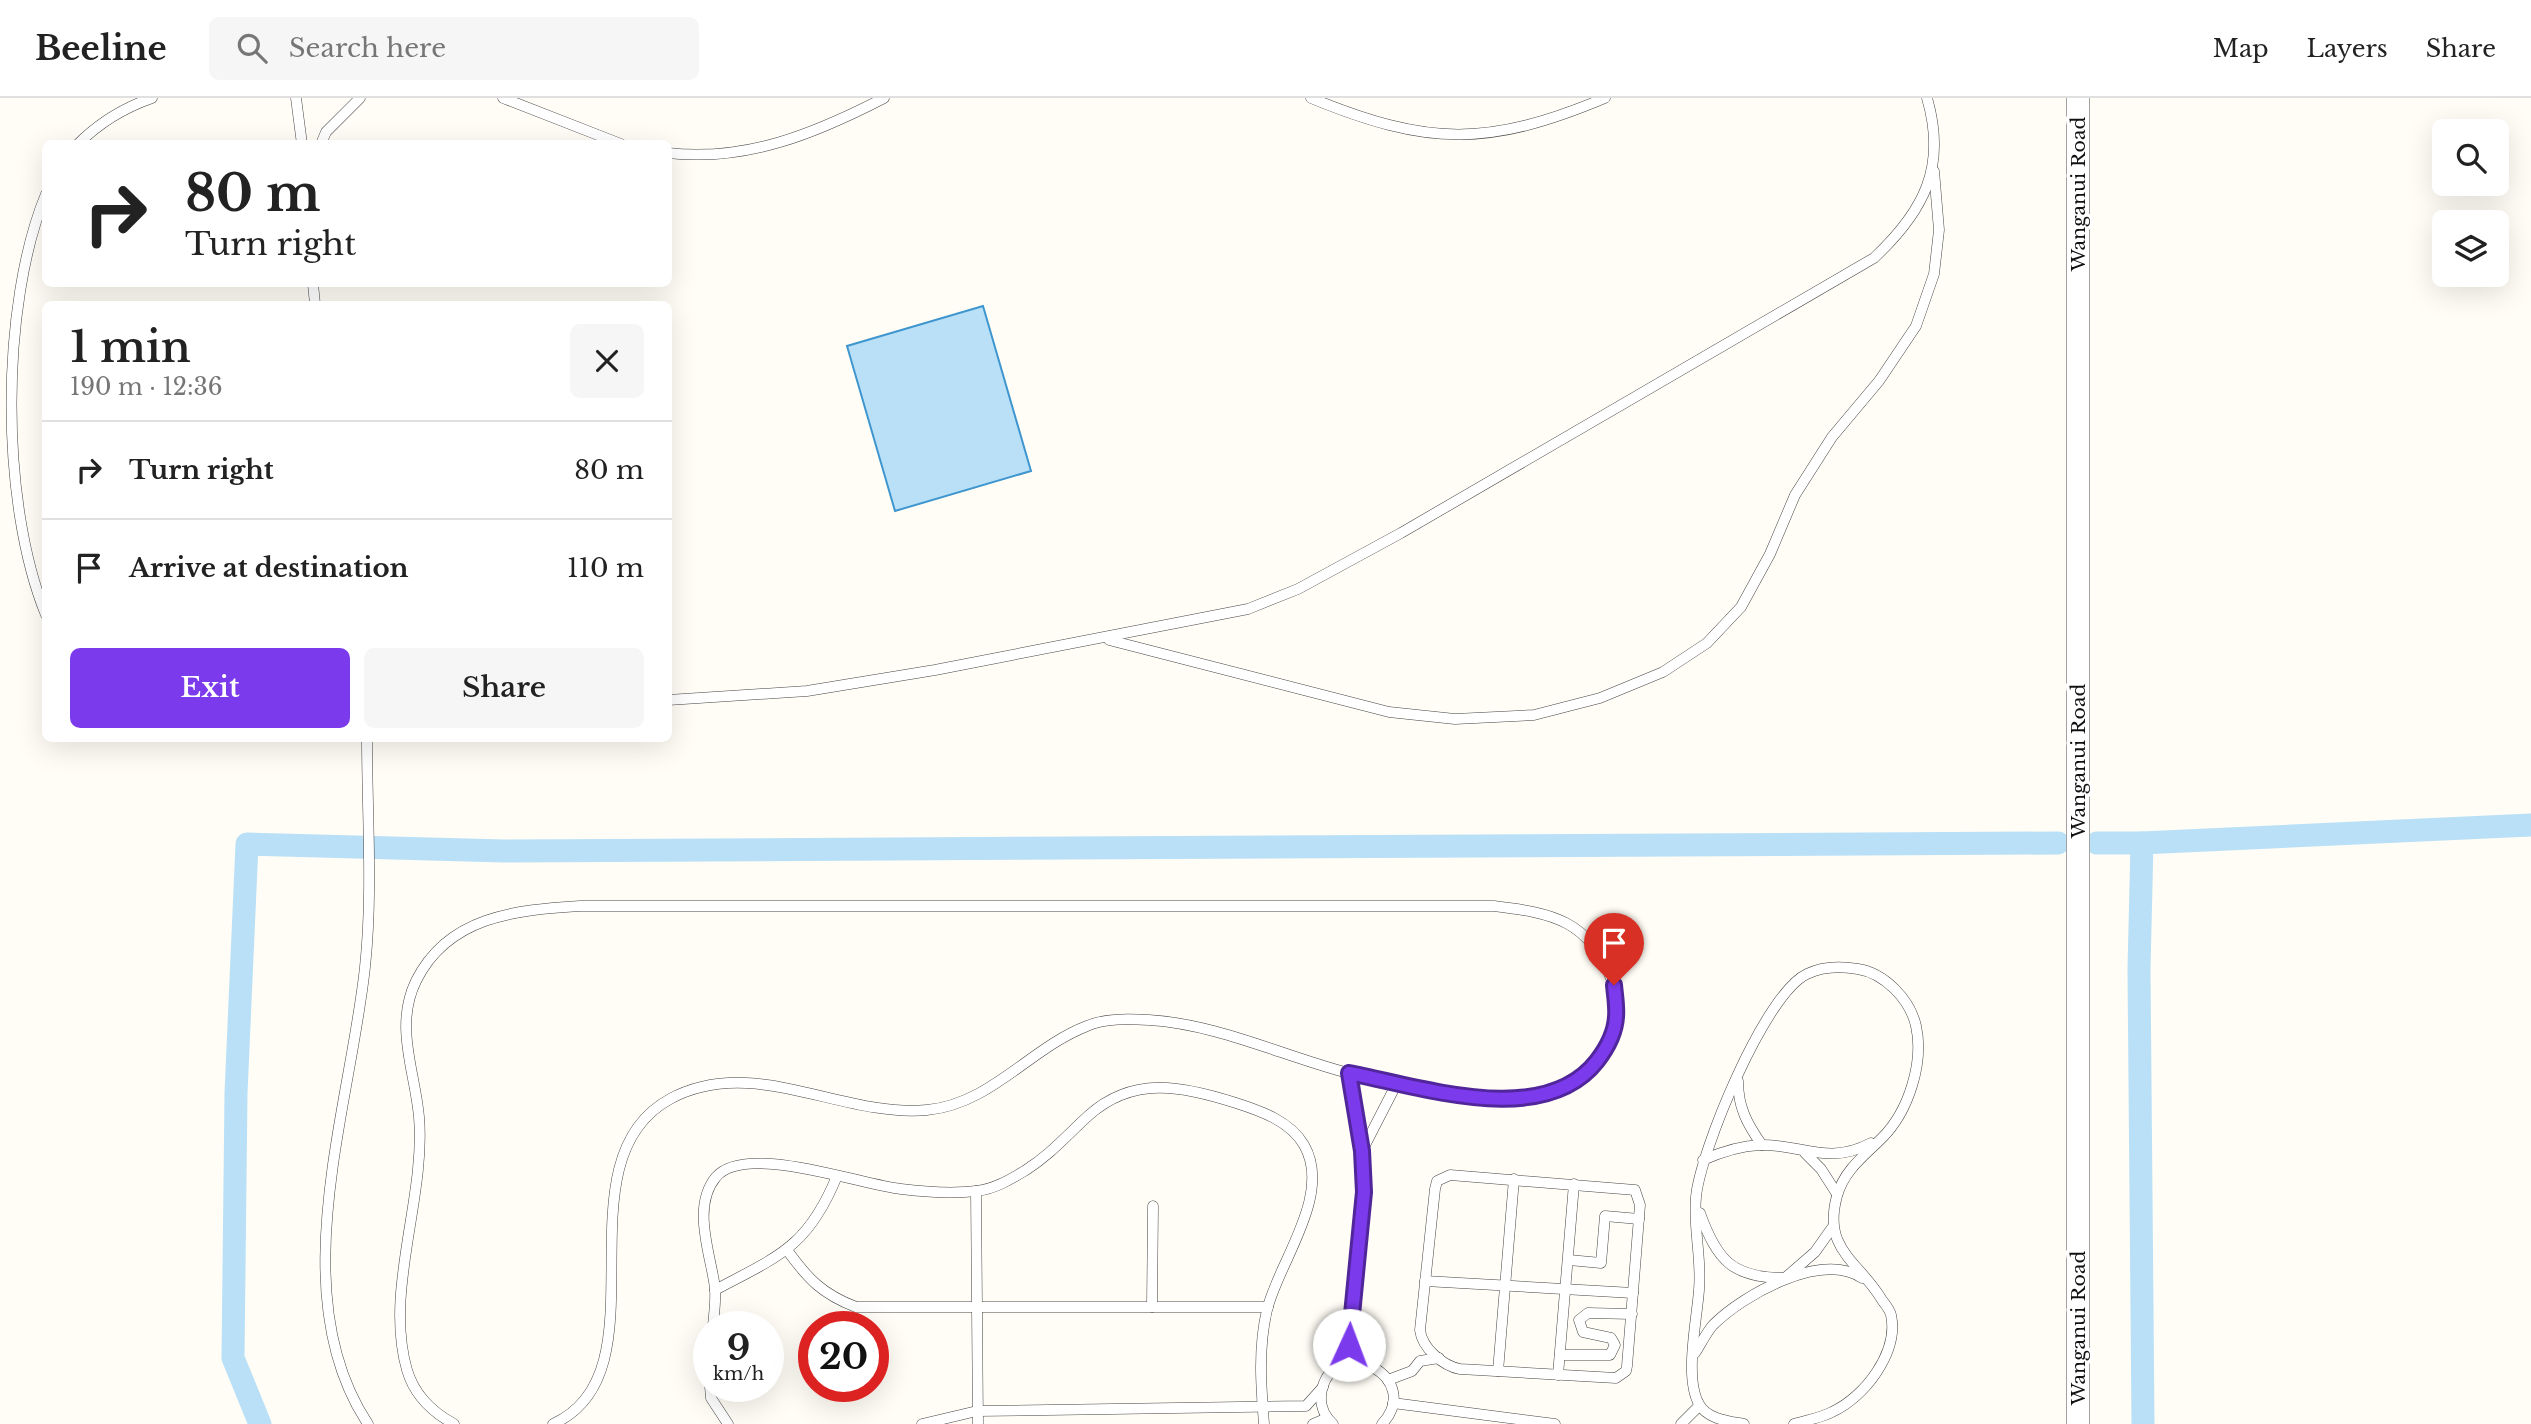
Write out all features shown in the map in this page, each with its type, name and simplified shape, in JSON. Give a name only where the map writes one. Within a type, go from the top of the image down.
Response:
[{"type":"street","name":"Wanganui Road","points":[[2078,98],[2078,1424]]},
{"type":"lane","points":[[82,140],[95,127],[127,107],[152,98]]},
{"type":"lane","points":[[296,98],[301,140]]},
{"type":"lane","points":[[323,140],[326,132],[360,98]]},
{"type":"lane","points":[[503,98],[611,140]]},
{"type":"lane","points":[[672,153],[730,154],[772,146],[811,133],[884,98]]},
{"type":"lane","points":[[1311,98],[1383,124],[1421,133],[1461,136],[1502,133],[1548,120],[1605,98]]},
{"type":"lane","points":[[1103,638],[1389,712],[1455,719],[1534,715],[1600,698],[1663,672],[1707,643],[1741,607],[1770,554],[1795,495],[1832,438],[1879,381],[1916,326],[1934,274],[1939,230],[1933,167],[1935,125],[1927,98]]},
{"type":"lane","points":[[672,700],[807,691],[1248,609],[1298,589],[1413,526],[1874,258],[1903,231],[1922,202],[1933,167]]},
{"type":"lane","points":[[42,205],[25,254],[13,319],[8,372],[10,430],[20,525],[42,606]]},
{"type":"lane","points":[[368,742],[365,968],[326,1235],[326,1292],[331,1335],[343,1375],[368,1424]]},
{"type":"lane","points":[[454,1424],[420,1399],[407,1371],[401,1339],[402,1293],[418,1162],[419,1117],[405,1043],[408,1008],[416,981],[434,955],[459,932],[489,918],[528,909],[580,906],[1494,906],[1542,912],[1574,927],[1598,950],[1614,985],[1616,1019],[1609,1046],[1587,1075],[1562,1090],[1540,1097],[1506,1100],[1397,1083],[1349,1073],[1189,1026],[1151,1020],[1121,1020],[1091,1024],[1064,1036],[991,1088],[958,1104],[928,1110],[901,1110],[773,1086],[733,1083],[700,1088],[670,1099],[645,1118],[631,1141],[615,1184],[610,1230],[610,1336],[600,1372],[584,1399],[553,1424]]},
{"type":"lane","points":[[1693,1357],[1712,1326],[1745,1301],[1785,1278],[1815,1252],[1832,1228],[1837,1194],[1855,1162],[1885,1135],[1907,1099],[1920,1056],[1916,1023],[1897,991],[1872,971],[1838,966],[1805,974],[1783,997],[1756,1036],[1703,1160],[1695,1200],[1701,1269],[1693,1357],[1692,1384],[1699,1406],[1719,1420],[1744,1424]]},
{"type":"lane","points":[[1349,1073],[1362,1151],[1361,1240],[1350,1309],[1349,1345],[1353,1362]]},
{"type":"lane","points":[[1738,1076],[1738,1101],[1746,1122],[1762,1145]]},
{"type":"lane","points":[[1362,1151],[1397,1083]]},
{"type":"lane","points":[[714,1311],[715,1290],[704,1226],[706,1198],[716,1177],[731,1167],[794,1165],[901,1189],[991,1189],[1043,1159],[1088,1116],[1130,1090],[1158,1087],[1188,1090],[1266,1112],[1286,1126],[1304,1145],[1311,1164],[1308,1207],[1268,1307],[1260,1362],[1264,1424]]},
{"type":"lane","points":[[1703,1160],[1728,1149],[1762,1145],[1805,1153],[1841,1153],[1860,1149],[1885,1135]]},
{"type":"lane","points":[[1805,1153],[1821,1169],[1837,1194]]},
{"type":"lane","points":[[1450,1175],[1514,1179],[1635,1190],[1640,1196],[1627,1366],[1622,1376],[1558,1375],[1452,1367],[1439,1359],[1420,1335],[1437,1181],[1450,1175]]},
{"type":"lane","points":[[715,1290],[787,1250],[804,1236],[824,1208],[837,1176]]},
{"type":"lane","points":[[1498,1371],[1514,1179]]},
{"type":"lane","points":[[1558,1375],[1574,1184]]},
{"type":"lane","points":[[976,1191],[978,1424]]},
{"type":"lane","points":[[1695,1200],[1708,1236],[1724,1261],[1754,1278],[1785,1278],[1826,1270],[1854,1273],[1875,1287]]},
{"type":"lane","points":[[1153,1206],[1153,1307]]},
{"type":"lane","points":[[1569,1260],[1601,1263],[1605,1216],[1639,1219]]},
{"type":"lane","points":[[1794,1424],[1834,1412],[1870,1383],[1890,1346],[1891,1314],[1875,1287],[1843,1255],[1832,1228]]},
{"type":"lane","points":[[787,1250],[806,1276],[830,1297],[856,1307],[1268,1307]]},
{"type":"lane","points":[[1425,1281],[1633,1293]]},
{"type":"lane","points":[[1559,1355],[1610,1355],[1615,1345],[1611,1338],[1583,1332],[1579,1320],[1588,1312],[1632,1314]]},
{"type":"lane","points":[[1388,1380],[1412,1371],[1420,1361],[1439,1359]]},
{"type":"lane","points":[[922,1424],[977,1411],[1306,1406],[1331,1373],[1353,1362],[1373,1366],[1388,1380],[1393,1403],[1382,1424]]},
{"type":"lane","points":[[1313,1424],[1329,1422],[1322,1403],[1323,1387]]},
{"type":"lane","points":[[714,1402],[728,1424]]},
{"type":"lane","points":[[1393,1403],[1555,1424]]},
{"type":"lane","points":[[1681,1424],[1699,1406]]},
{"type":"water","points":[[983,306],[1031,471],[895,511],[847,346]]},
{"type":"waterway","points":[[2143,1424],[2139,969],[2142,843],[2531,825]]},
{"type":"waterway","points":[[260,1424],[233,1358],[236,1093],[247,844],[504,851],[2058,843]]},
{"type":"waterway","points":[[2097,843],[2142,843]]},
{"type":"route","points":[[1349,1345],[1350,1309],[1361,1240],[1364,1192],[1362,1151],[1349,1073],[1506,1100],[1540,1097],[1562,1090],[1587,1075],[1609,1046],[1616,1019],[1614,985]]}]
